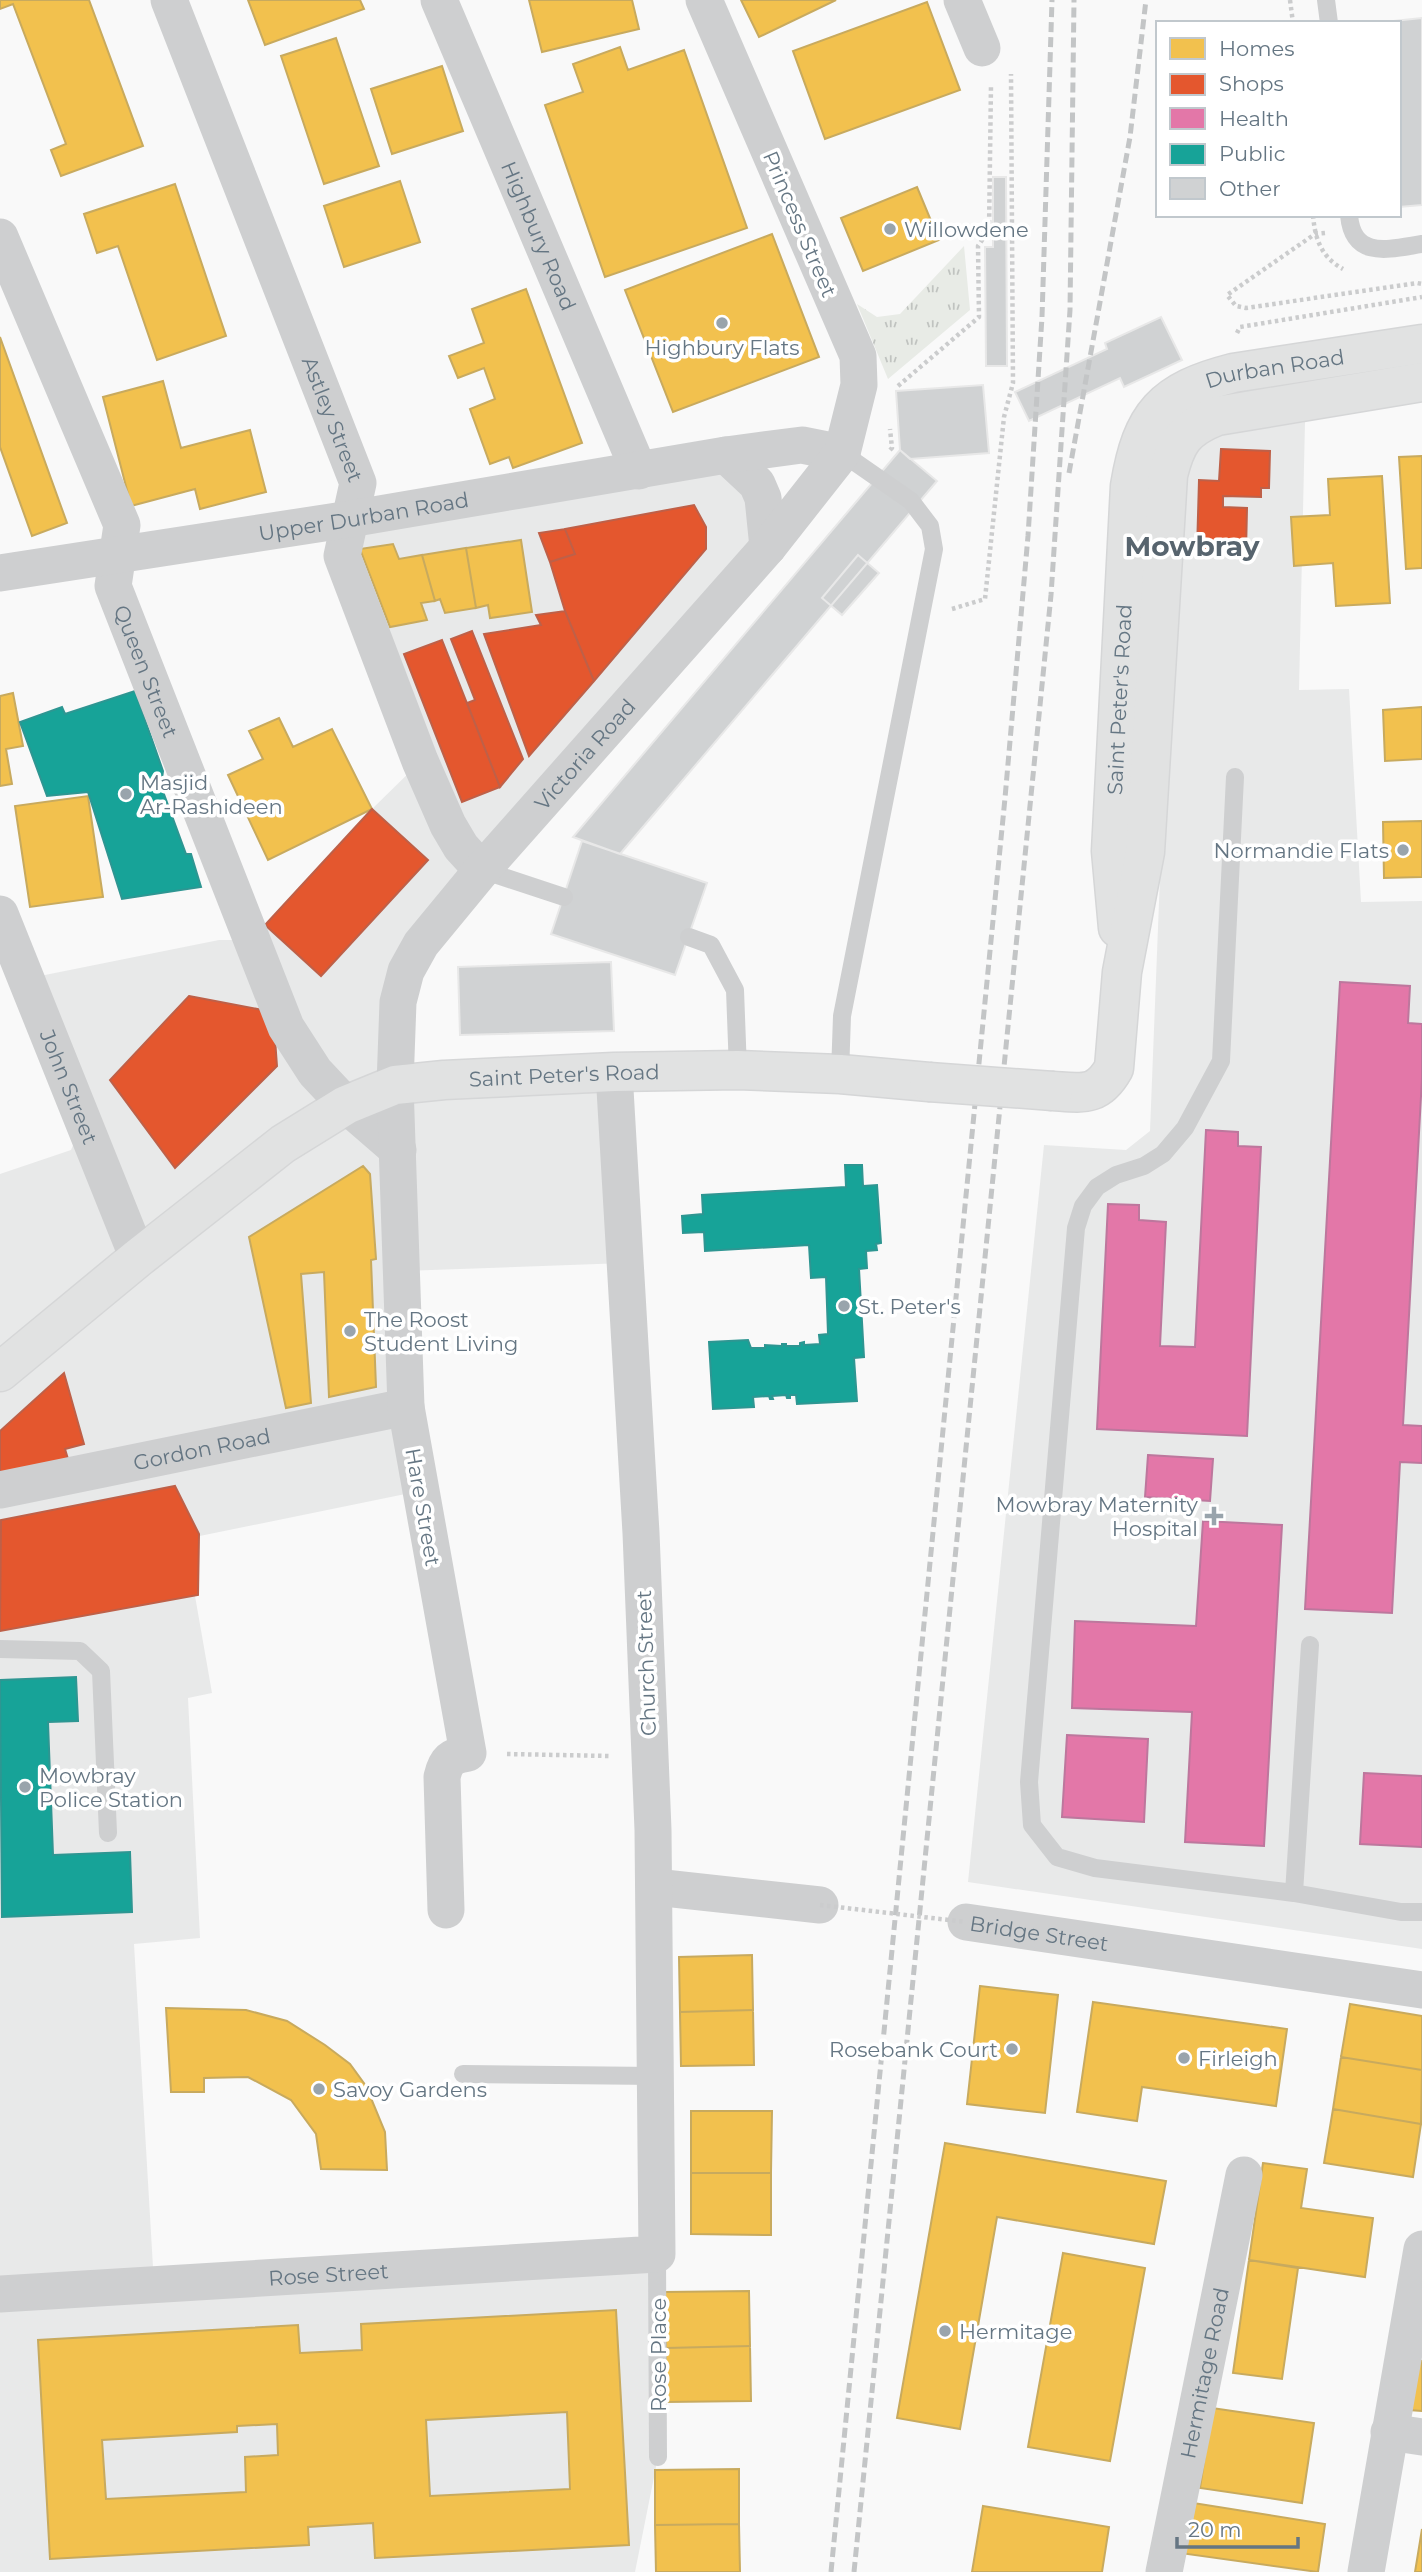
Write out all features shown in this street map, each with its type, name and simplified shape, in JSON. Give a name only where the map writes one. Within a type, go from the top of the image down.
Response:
[{"type":"main road","name":"Durban Road","points":[[1422,344],[1233,373],[1205,380],[1180,391],[1160,407],[1160,439],[1185,435],[1199,424],[1217,416],[1422,382]]},
{"type":"main road","points":[[1205,380],[1217,416]]},
{"type":"main road","name":"Saint Peter's Road","points":[[0,1372],[138,1258],[283,1144],[346,1105],[396,1085],[444,1080],[614,1072],[738,1070],[840,1074],[1082,1093],[1098,1089],[1107,1081],[1114,1068],[1122,972],[1145,852],[1168,475],[1160,439]]},
{"type":"street","name":"Astley Street","points":[[169,0],[358,484],[342,556],[420,761],[448,825],[461,847],[482,870]]},
{"type":"street","name":"Highbury Road","points":[[439,0],[639,471]]},
{"type":"street","name":"Princess Street","points":[[704,0],[858,356],[857,463]]},
{"type":"street","points":[[962,0],[997,58]]},
{"type":"street","name":"Queen Street","points":[[0,237],[122,525],[113,586],[286,1027],[309,1064],[346,1105],[398,1150]]},
{"type":"street","name":"Upper Durban Road","points":[[0,573],[350,519],[726,454],[802,445],[857,463]]},
{"type":"street","points":[[726,454],[757,484],[763,498],[768,547]]},
{"type":"street","name":"Victoria Road","points":[[396,1085],[398,1002],[406,971],[421,944],[482,870],[768,547],[857,463]]},
{"type":"street","name":"John Street","points":[[0,914],[138,1258]]},
{"type":"street","name":"Church Street","points":[[614,1072],[641,1533],[655,1887],[657,2254]]},
{"type":"street","name":"Hare Street","points":[[396,1085],[406,1407],[468,1753]]},
{"type":"street","name":"Gordon Road","points":[[0,1490],[406,1407]]},
{"type":"street","points":[[446,1909],[442,1777],[445,1764],[453,1756],[468,1753]]},
{"type":"street","points":[[655,1887],[820,1905]]},
{"type":"street","name":"Bridge Street","points":[[966,1922],[1422,1990]]},
{"type":"street","name":"Hermitage Road","points":[[1164,2572],[1244,2175]]},
{"type":"street","points":[[1366,2572],[1405,2435],[1422,2249]]},
{"type":"street","name":"Rose Street","points":[[0,2294],[657,2254]]},
{"type":"lane","points":[[1326,0],[1329,21]]},
{"type":"lane","points":[[1349,217],[1350,230],[1360,243],[1371,249],[1422,244]]},
{"type":"lane","points":[[840,1074],[842,1016],[934,549],[930,526],[911,501],[857,463]]},
{"type":"lane","points":[[1235,777],[1220,1061],[1185,1128],[1163,1154],[1144,1166],[1116,1175],[1097,1187],[1083,1206],[1076,1228],[1029,1782],[1031,1825],[1057,1857],[1096,1868],[1294,1893],[1401,1912],[1422,1912]]},
{"type":"lane","points":[[482,870],[564,897]]},
{"type":"lane","points":[[689,937],[711,945],[735,990],[738,1070]]},
{"type":"lane","points":[[1294,1893],[1310,1645]]},
{"type":"lane","points":[[0,1650],[80,1651],[101,1671],[108,1833]]},
{"type":"lane","points":[[463,2074],[657,2076]]},
{"type":"lane","name":"Rose Place","points":[[657,2254],[658,2457]]},
{"type":"path","points":[[1290,0],[1293,21]]},
{"type":"path","points":[[888,395],[979,317],[978,246],[989,230],[990,82],[997,58]]},
{"type":"path","points":[[921,619],[985,599],[1004,417],[1013,383],[997,58]]},
{"type":"path","points":[[1313,217],[1315,234]]},
{"type":"path","points":[[1294,249],[1227,295],[1236,306],[1246,309],[1422,284]]},
{"type":"path","points":[[1236,338],[1240,327],[1422,298]]},
{"type":"path","points":[[857,463],[892,448],[889,417]]},
{"type":"path","points":[[468,1753],[650,1757]]},
{"type":"path","name":"Bridge Street","points":[[820,1905],[966,1922]]},
{"type":"shaded area","name":"Mowbray Maternity Hospital","points":[[1305,422],[1299,690],[1349,689],[1361,902],[1422,901],[1422,1949],[968,1882],[1044,1145],[1126,1150],[1150,1131],[1167,699],[1188,459],[1202,443],[1223,434]]},
{"type":"shaded area","points":[[726,455],[768,547],[421,944],[395,1085],[614,1072],[625,1263],[403,1271],[420,1491],[185,1539],[212,1693],[188,1698],[200,1938],[134,1944],[154,2284],[657,2254],[658,2457],[635,2572],[0,2572],[0,1174],[71,1150],[83,1122],[25,979],[219,940],[253,940],[372,809],[420,762],[350,519]]},
{"type":"green space","points":[[964,246],[970,310],[888,379],[857,304],[877,317],[900,314]]},
{"type":"building: Homes","points":[[0,0],[89,0],[143,146],[61,176],[51,150],[66,144],[13,4],[0,9]]},
{"type":"building: Homes","points":[[248,0],[360,0],[364,9],[265,45]]},
{"type":"building: Homes","points":[[529,0],[632,0],[639,29],[542,52]]},
{"type":"building: Homes","points":[[741,0],[836,0],[759,37]]},
{"type":"building: Homes","points":[[927,2],[960,90],[825,139],[793,51]]},
{"type":"building: Homes","points":[[336,38],[379,166],[324,184],[281,56]]},
{"type":"building: Homes","points":[[620,47],[628,70],[684,50],[747,228],[605,277],[545,105],[583,92],[573,64]]},
{"type":"building: Homes","points":[[442,66],[463,131],[392,154],[371,89]]},
{"type":"building: Homes","points":[[400,181],[420,242],[344,267],[324,206]]},
{"type":"building: Homes","points":[[175,184],[226,336],[157,360],[118,246],[97,253],[84,214]]},
{"type":"building: Homes","name":"Willowdene","points":[[917,187],[939,240],[863,271],[841,218]]},
{"type":"building: Homes","name":"Highbury Flats","points":[[772,234],[819,357],[673,412],[625,290]]},
{"type":"building: Homes","points":[[526,289],[582,443],[513,468],[509,457],[490,464],[470,409],[495,399],[484,368],[458,378],[449,356],[484,343],[472,309]]},
{"type":"building: Homes","points":[[0,337],[67,523],[32,536],[0,447]]},
{"type":"building: Homes","points":[[163,381],[181,448],[250,430],[266,492],[200,509],[195,489],[131,506],[103,397]]},
{"type":"building: Homes","points":[[1422,456],[1422,568],[1406,569],[1399,457]]},
{"type":"building: Homes","points":[[1382,476],[1390,603],[1336,606],[1333,563],[1294,566],[1291,517],[1330,515],[1328,479]]},
{"type":"building: Homes","points":[[521,540],[532,612],[490,618],[488,605],[476,608],[466,548]]},
{"type":"building: Homes","points":[[393,544],[399,559],[422,555],[435,601],[421,603],[427,620],[390,627],[360,549]]},
{"type":"building: Homes","points":[[466,548],[476,608],[445,613],[440,599],[435,601],[422,555]]},
{"type":"building: Homes","points":[[13,693],[23,746],[6,749],[12,784],[0,786],[0,696]]},
{"type":"building: Homes","points":[[1422,707],[1422,759],[1385,761],[1383,710]]},
{"type":"building: Homes","points":[[279,718],[293,747],[332,729],[372,809],[268,860],[228,775],[263,759],[249,731]]},
{"type":"building: Homes","points":[[88,796],[103,897],[30,907],[15,806]]},
{"type":"building: Homes","name":"Normandie Flats","points":[[1422,821],[1422,877],[1384,878],[1383,822]]},
{"type":"building: Homes","name":"The Roost Student Living","points":[[363,1166],[370,1174],[376,1259],[371,1260],[376,1387],[329,1397],[324,1272],[301,1274],[311,1403],[286,1408],[249,1237]]},
{"type":"building: Homes","points":[[752,1955],[753,2010],[680,2012],[679,1957]]},
{"type":"building: Homes","name":"Rosebank Court","points":[[980,1986],[1058,1995],[1045,2113],[967,2104]]},
{"type":"building: Homes","name":"Firleigh","points":[[1093,2002],[1287,2029],[1276,2106],[1142,2087],[1137,2121],[1077,2112]]},
{"type":"building: Homes","points":[[1350,2004],[1422,2016],[1422,2070],[1341,2057]]},
{"type":"building: Homes","name":"Savoy Gardens","points":[[166,2008],[246,2010],[287,2021],[325,2045],[350,2064],[366,2086],[385,2132],[387,2170],[321,2169],[316,2134],[291,2100],[248,2077],[204,2078],[204,2092],[171,2092]]},
{"type":"building: Homes","points":[[753,2010],[754,2065],[681,2066],[680,2012]]},
{"type":"building: Homes","points":[[1341,2057],[1422,2070],[1421,2124],[1333,2109]]},
{"type":"building: Homes","points":[[1333,2109],[1421,2124],[1413,2177],[1324,2163]]},
{"type":"building: Homes","points":[[691,2111],[772,2111],[771,2173],[691,2173]]},
{"type":"building: Homes","name":"Hermitage","points":[[945,2143],[1166,2181],[1154,2244],[997,2217],[960,2429],[897,2418]]},
{"type":"building: Homes","points":[[1263,2163],[1307,2169],[1301,2208],[1373,2218],[1365,2277],[1249,2260]]},
{"type":"building: Homes","points":[[691,2173],[771,2173],[771,2235],[691,2234]]},
{"type":"building: Homes","name":"Hermitage","points":[[1063,2253],[1145,2268],[1110,2461],[1028,2447]]},
{"type":"building: Homes","points":[[1249,2260],[1298,2268],[1282,2379],[1233,2373]]},
{"type":"building: Homes","points":[[749,2291],[750,2346],[666,2348],[665,2292]]},
{"type":"building: Homes","points":[[616,2310],[629,2545],[375,2558],[373,2523],[308,2527],[309,2545],[50,2559],[38,2340],[298,2325],[300,2353],[362,2350],[361,2324]],"holes":[[[567,2412],[570,2489],[430,2496],[426,2420]],[[277,2424],[278,2455],[245,2457],[246,2492],[106,2499],[102,2440],[237,2432],[237,2426]]]},
{"type":"building: Homes","points":[[750,2346],[751,2401],[666,2402],[666,2348]]},
{"type":"building: Homes","points":[[1417,2360],[1422,2361],[1422,2411],[1409,2410]]},
{"type":"building: Homes","points":[[1212,2408],[1314,2423],[1302,2503],[1200,2488]]},
{"type":"building: Homes","points":[[739,2469],[739,2524],[655,2525],[655,2470]]},
{"type":"building: Homes","points":[[1187,2502],[1325,2524],[1318,2572],[1180,2553]]},
{"type":"building: Homes","points":[[983,2506],[1109,2527],[1102,2572],[972,2572]]},
{"type":"building: Homes","points":[[739,2524],[740,2572],[656,2572],[655,2525]]},
{"type":"building: Homes","points":[[1422,2529],[1422,2572],[1415,2572]]},
{"type":"building: Shops","points":[[1221,449],[1270,451],[1269,488],[1261,488],[1261,497],[1223,496],[1223,507],[1247,508],[1246,552],[1197,551],[1199,480],[1219,481]]},
{"type":"building: Shops","points":[[694,505],[706,527],[706,549],[594,681],[565,611],[550,562],[575,554],[565,529]]},
{"type":"building: Shops","points":[[565,529],[575,554],[550,562],[539,533]]},
{"type":"building: Shops","points":[[565,611],[594,681],[529,756],[484,634],[541,625],[536,615]]},
{"type":"building: Shops","points":[[472,631],[523,759],[500,787],[467,703],[475,700],[451,639]]},
{"type":"building: Shops","points":[[442,640],[500,787],[462,802],[404,654]]},
{"type":"building: Shops","points":[[372,809],[428,860],[321,976],[265,925]]},
{"type":"building: Shops","points":[[189,996],[273,1012],[277,1066],[175,1168],[110,1080]]},
{"type":"building: Shops","points":[[64,1373],[84,1444],[65,1449],[68,1459],[0,1476],[0,1431]]},
{"type":"building: Shops","points":[[175,1486],[199,1534],[198,1595],[0,1631],[1,1520]]},
{"type":"building: Health","points":[[1340,982],[1410,986],[1408,1023],[1422,1024],[1422,1078],[1403,1425],[1422,1426],[1422,1463],[1400,1462],[1392,1613],[1305,1609]]},
{"type":"building: Health","points":[[1206,1130],[1238,1132],[1238,1146],[1261,1147],[1247,1436],[1097,1429],[1108,1204],[1139,1205],[1139,1220],[1166,1222],[1160,1346],[1195,1347]]},
{"type":"building: Health","points":[[1148,1455],[1213,1459],[1210,1501],[1145,1497]]},
{"type":"building: Health","points":[[1203,1521],[1282,1525],[1264,1846],[1185,1842],[1192,1712],[1072,1708],[1075,1621],[1196,1626]]},
{"type":"building: Health","points":[[1067,1735],[1148,1739],[1144,1822],[1062,1817]]},
{"type":"building: Health","points":[[1364,1773],[1422,1776],[1422,1847],[1360,1844]]},
{"type":"building: Public","name":"Masjid Ar-Rashideen","points":[[135,691],[163,771],[161,786],[186,854],[191,854],[201,887],[122,899],[88,792],[47,796],[20,722],[62,707],[65,714]]},
{"type":"building: Public","name":"St. Peter's","points":[[845,1165],[862,1165],[863,1186],[877,1185],[881,1243],[876,1244],[877,1250],[866,1251],[867,1268],[859,1269],[864,1357],[854,1358],[857,1401],[797,1404],[796,1395],[787,1398],[786,1395],[772,1396],[773,1399],[769,1396],[753,1397],[754,1407],[713,1409],[709,1342],[748,1340],[751,1348],[782,1344],[800,1346],[800,1343],[804,1342],[804,1345],[820,1344],[819,1335],[828,1334],[826,1277],[811,1278],[809,1245],[705,1251],[704,1232],[683,1233],[682,1216],[703,1214],[702,1195],[846,1187]]},
{"type":"building: Public","name":"Mowbray Police Station","points":[[76,1677],[78,1721],[48,1722],[53,1855],[130,1852],[132,1912],[2,1917],[0,1680]]},
{"type":"building: Other","points":[[1422,18],[1422,205],[1401,207],[1401,21],[1393,21]]},
{"type":"building: Other","points":[[993,177],[1006,177],[1007,366],[986,366],[985,247],[993,247]]},
{"type":"building: Other","points":[[1161,317],[1182,360],[1124,387],[1120,378],[1029,421],[1015,392],[1107,349],[1105,343]]},
{"type":"building: Other","points":[[983,385],[989,453],[910,459],[900,450],[896,391]]},
{"type":"building: Other","points":[[900,450],[937,481],[620,854],[573,837]]},
{"type":"building: Other","points":[[858,555],[879,573],[842,615],[822,598]]},
{"type":"building: Other","points":[[582,841],[707,883],[675,975],[551,934]]},
{"type":"building: Other","points":[[611,962],[614,1031],[460,1035],[458,967]]},
{"type":"railway","points":[[831,2572],[1005,798],[1028,536],[1042,317],[1052,0]]},
{"type":"railway","points":[[854,2572],[1051,595],[1070,310],[1074,0]]},
{"type":"railway","points":[[1069,473],[1130,137],[1146,0]]},
{"type":"place","name":"Willowdene","points":[[890,229]]},
{"type":"place","name":"Highbury Flats","points":[[722,323]]},
{"type":"place","name":"Masjid Ar-Rashideen","points":[[126,794]]},
{"type":"place","name":"Normandie Flats","points":[[1403,850]]},
{"type":"place","name":"St. Peter's","points":[[844,1306]]},
{"type":"place","name":"The Roost Student Living","points":[[350,1331]]},
{"type":"place","name":"Mowbray Maternity Hospital","points":[[1214,1516]]},
{"type":"place","name":"Mowbray Police Station","points":[[25,1787]]},
{"type":"place","name":"Rosebank Court","points":[[1012,2049]]},
{"type":"place","name":"Firleigh","points":[[1184,2058]]},
{"type":"place","name":"Savoy Gardens","points":[[319,2089]]},
{"type":"place","name":"Hermitage","points":[[945,2331]]},
{"type":"district","name":"Mowbray","points":[[1192,546]]}]
